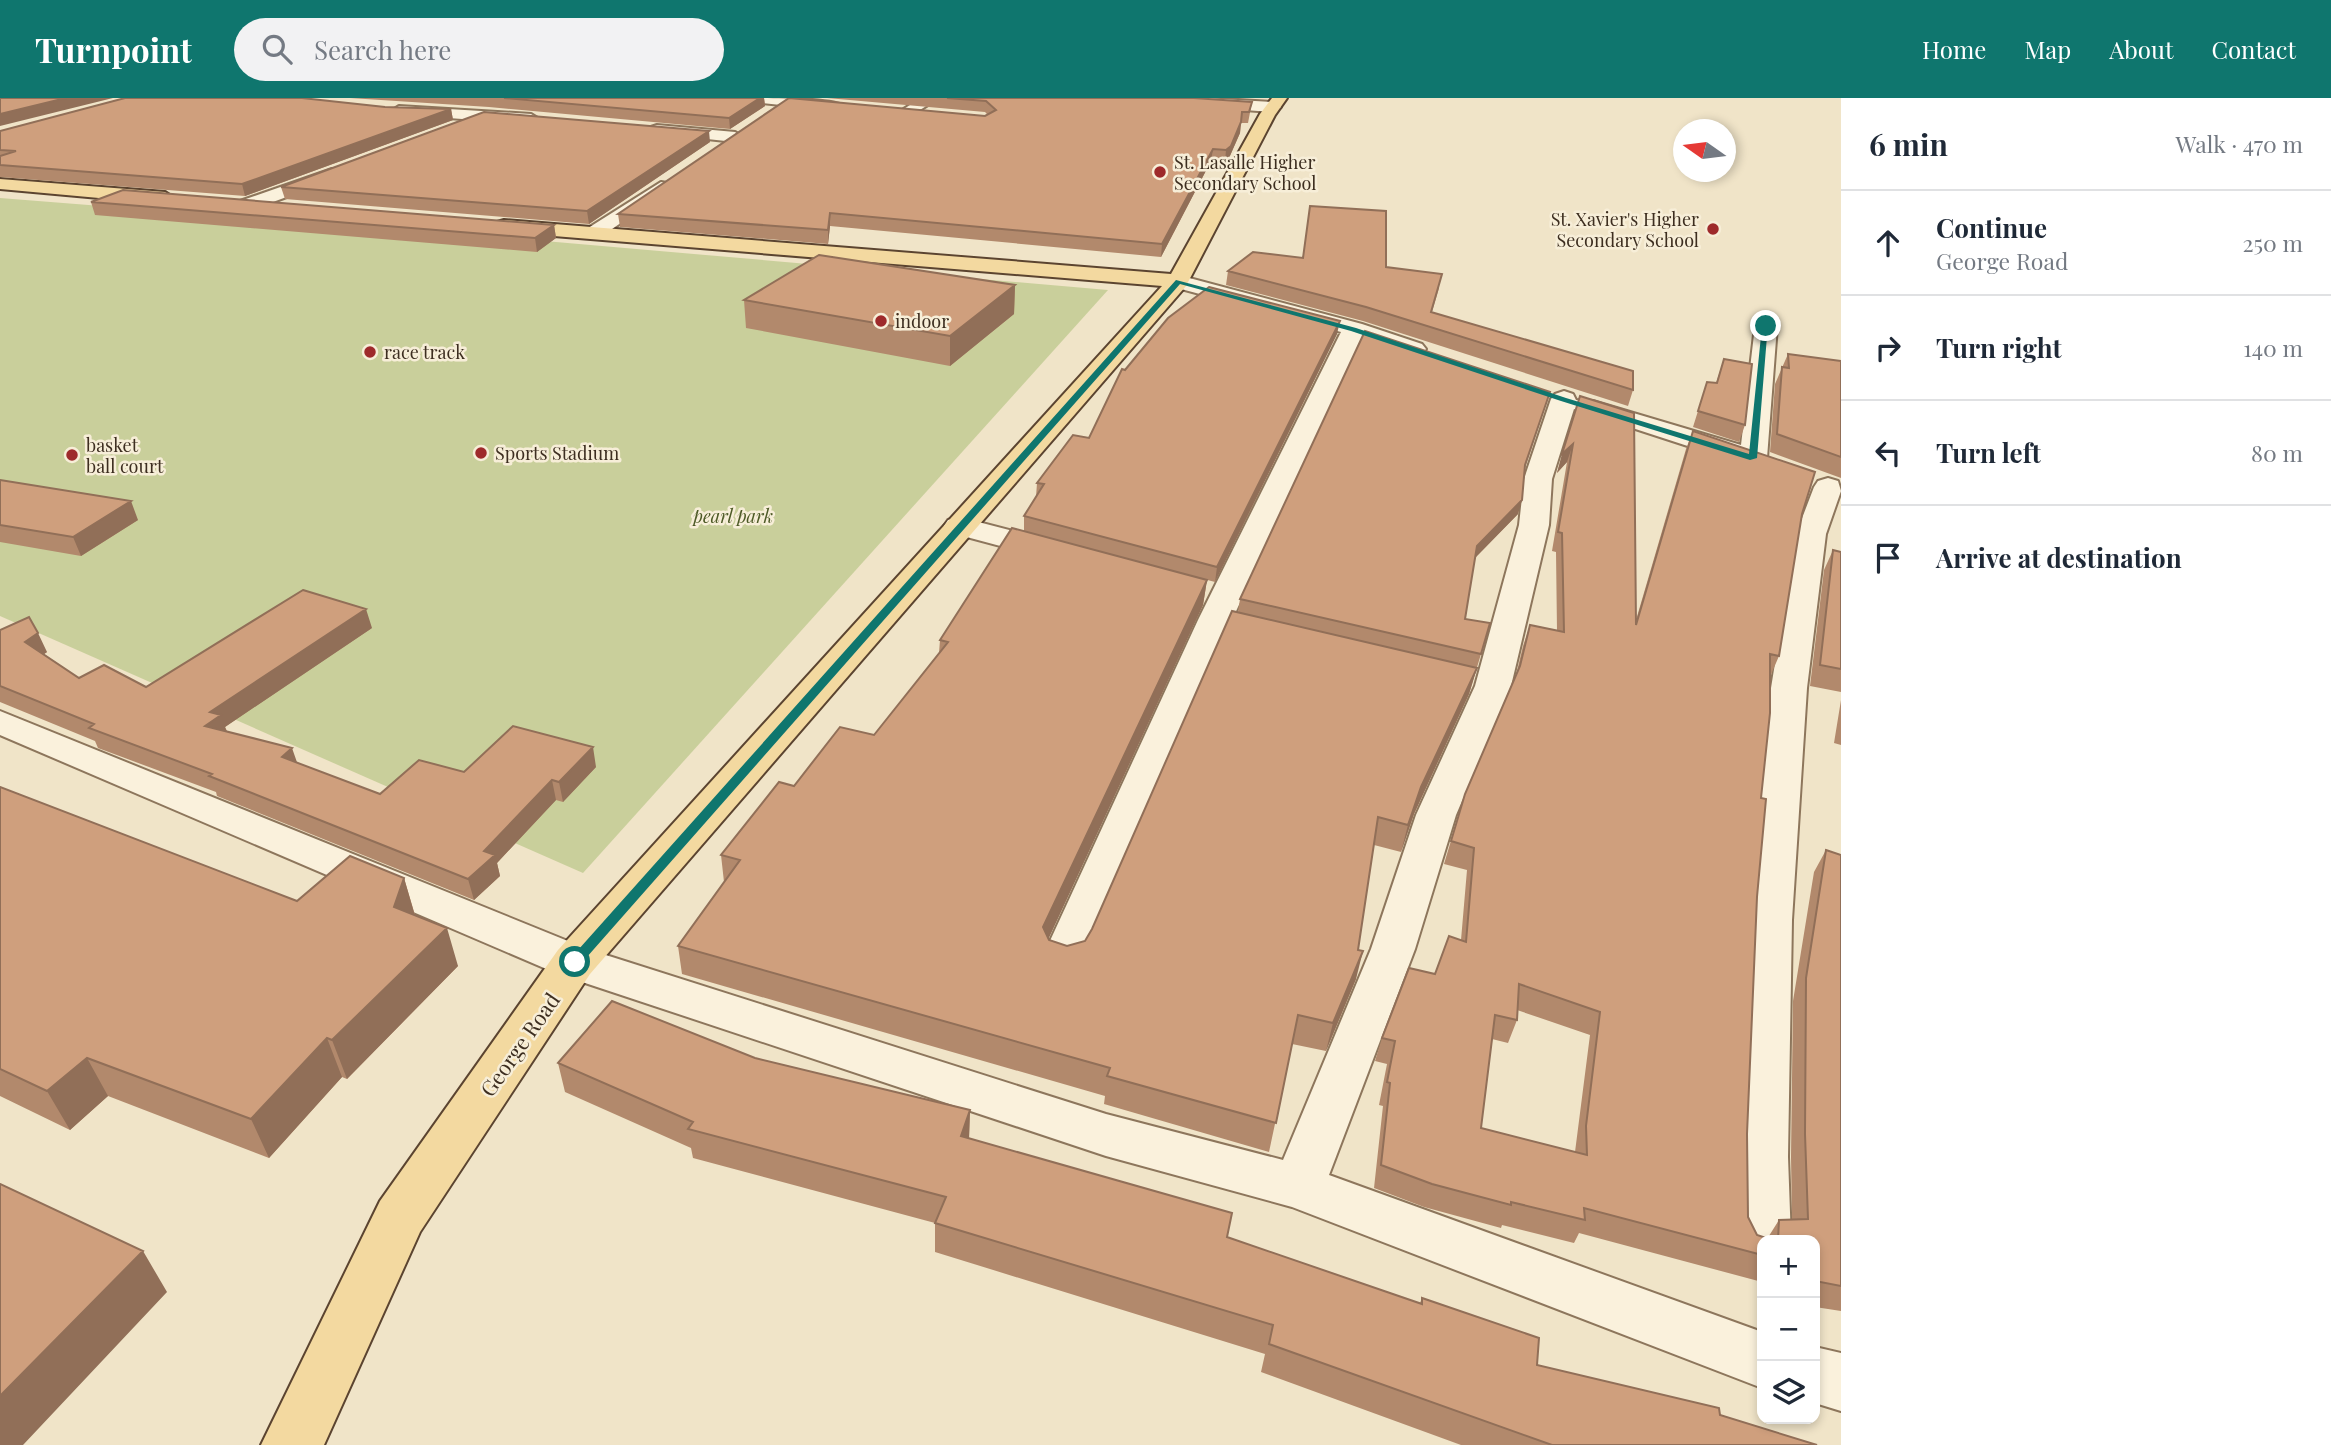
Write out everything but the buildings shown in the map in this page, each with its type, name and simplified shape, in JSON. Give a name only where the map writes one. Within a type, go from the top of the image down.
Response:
[{"type":"main road","name":"George Road","points":[[292,1445],[399,1218],[575,962],[1178,281],[1277,102]]},
{"type":"main road","points":[[0,184],[178,199]]},
{"type":"main road","points":[[240,204],[288,208]]},
{"type":"main road","points":[[481,225],[1178,281]]},
{"type":"street","points":[[752,98],[853,107]]},
{"type":"street","points":[[1136,117],[1142,99],[1277,102]]},
{"type":"street","points":[[766,115],[787,101]]},
{"type":"street","points":[[446,134],[525,102]]},
{"type":"street","points":[[900,111],[933,106]]},
{"type":"street","points":[[388,110],[544,120]]},
{"type":"street","points":[[639,128],[740,133],[713,152]]},
{"type":"street","points":[[240,204],[351,167]]},
{"type":"street","points":[[592,234],[680,174]]},
{"type":"street","points":[[1178,281],[1354,329],[1433,355]]},
{"type":"street","points":[[1753,458],[1766,326]]},
{"type":"street","points":[[1065,956],[1221,609],[1354,329]]},
{"type":"street","points":[[1298,1186],[1392,949],[1534,525],[1551,395],[1778,468]]},
{"type":"street","points":[[1764,1235],[1762,1157],[1770,920],[1789,688],[1811,534],[1824,485]]},
{"type":"street","points":[[959,527],[1080,559]]},
{"type":"street","points":[[0,722],[575,962],[1106,1135],[1298,1186],[1757,1358]]},
{"type":"street","points":[[1820,1376],[1841,1382]]},
{"type":"green space","name":"Sports Stadium","points":[[0,198],[533,240],[1108,290],[583,873],[0,616]]},
{"type":"place","name":"St. Lasalle Higher Secondary School","points":[[1160,172]]},
{"type":"place","name":"St. Xavier's Higher Secondary School","points":[[1713,229]]},
{"type":"place","name":"indoor","points":[[881,321]]},
{"type":"place","name":"race track","points":[[370,352]]},
{"type":"place","name":"Sports Stadium","points":[[481,453]]},
{"type":"place","name":"basket ball court","points":[[72,455]]},
{"type":"route","points":[[575,962],[1178,281],[1354,329],[1564,400],[1753,458],[1766,326]]},
{"type":"park label","name":"pearl park","points":[[733,516]]}]
